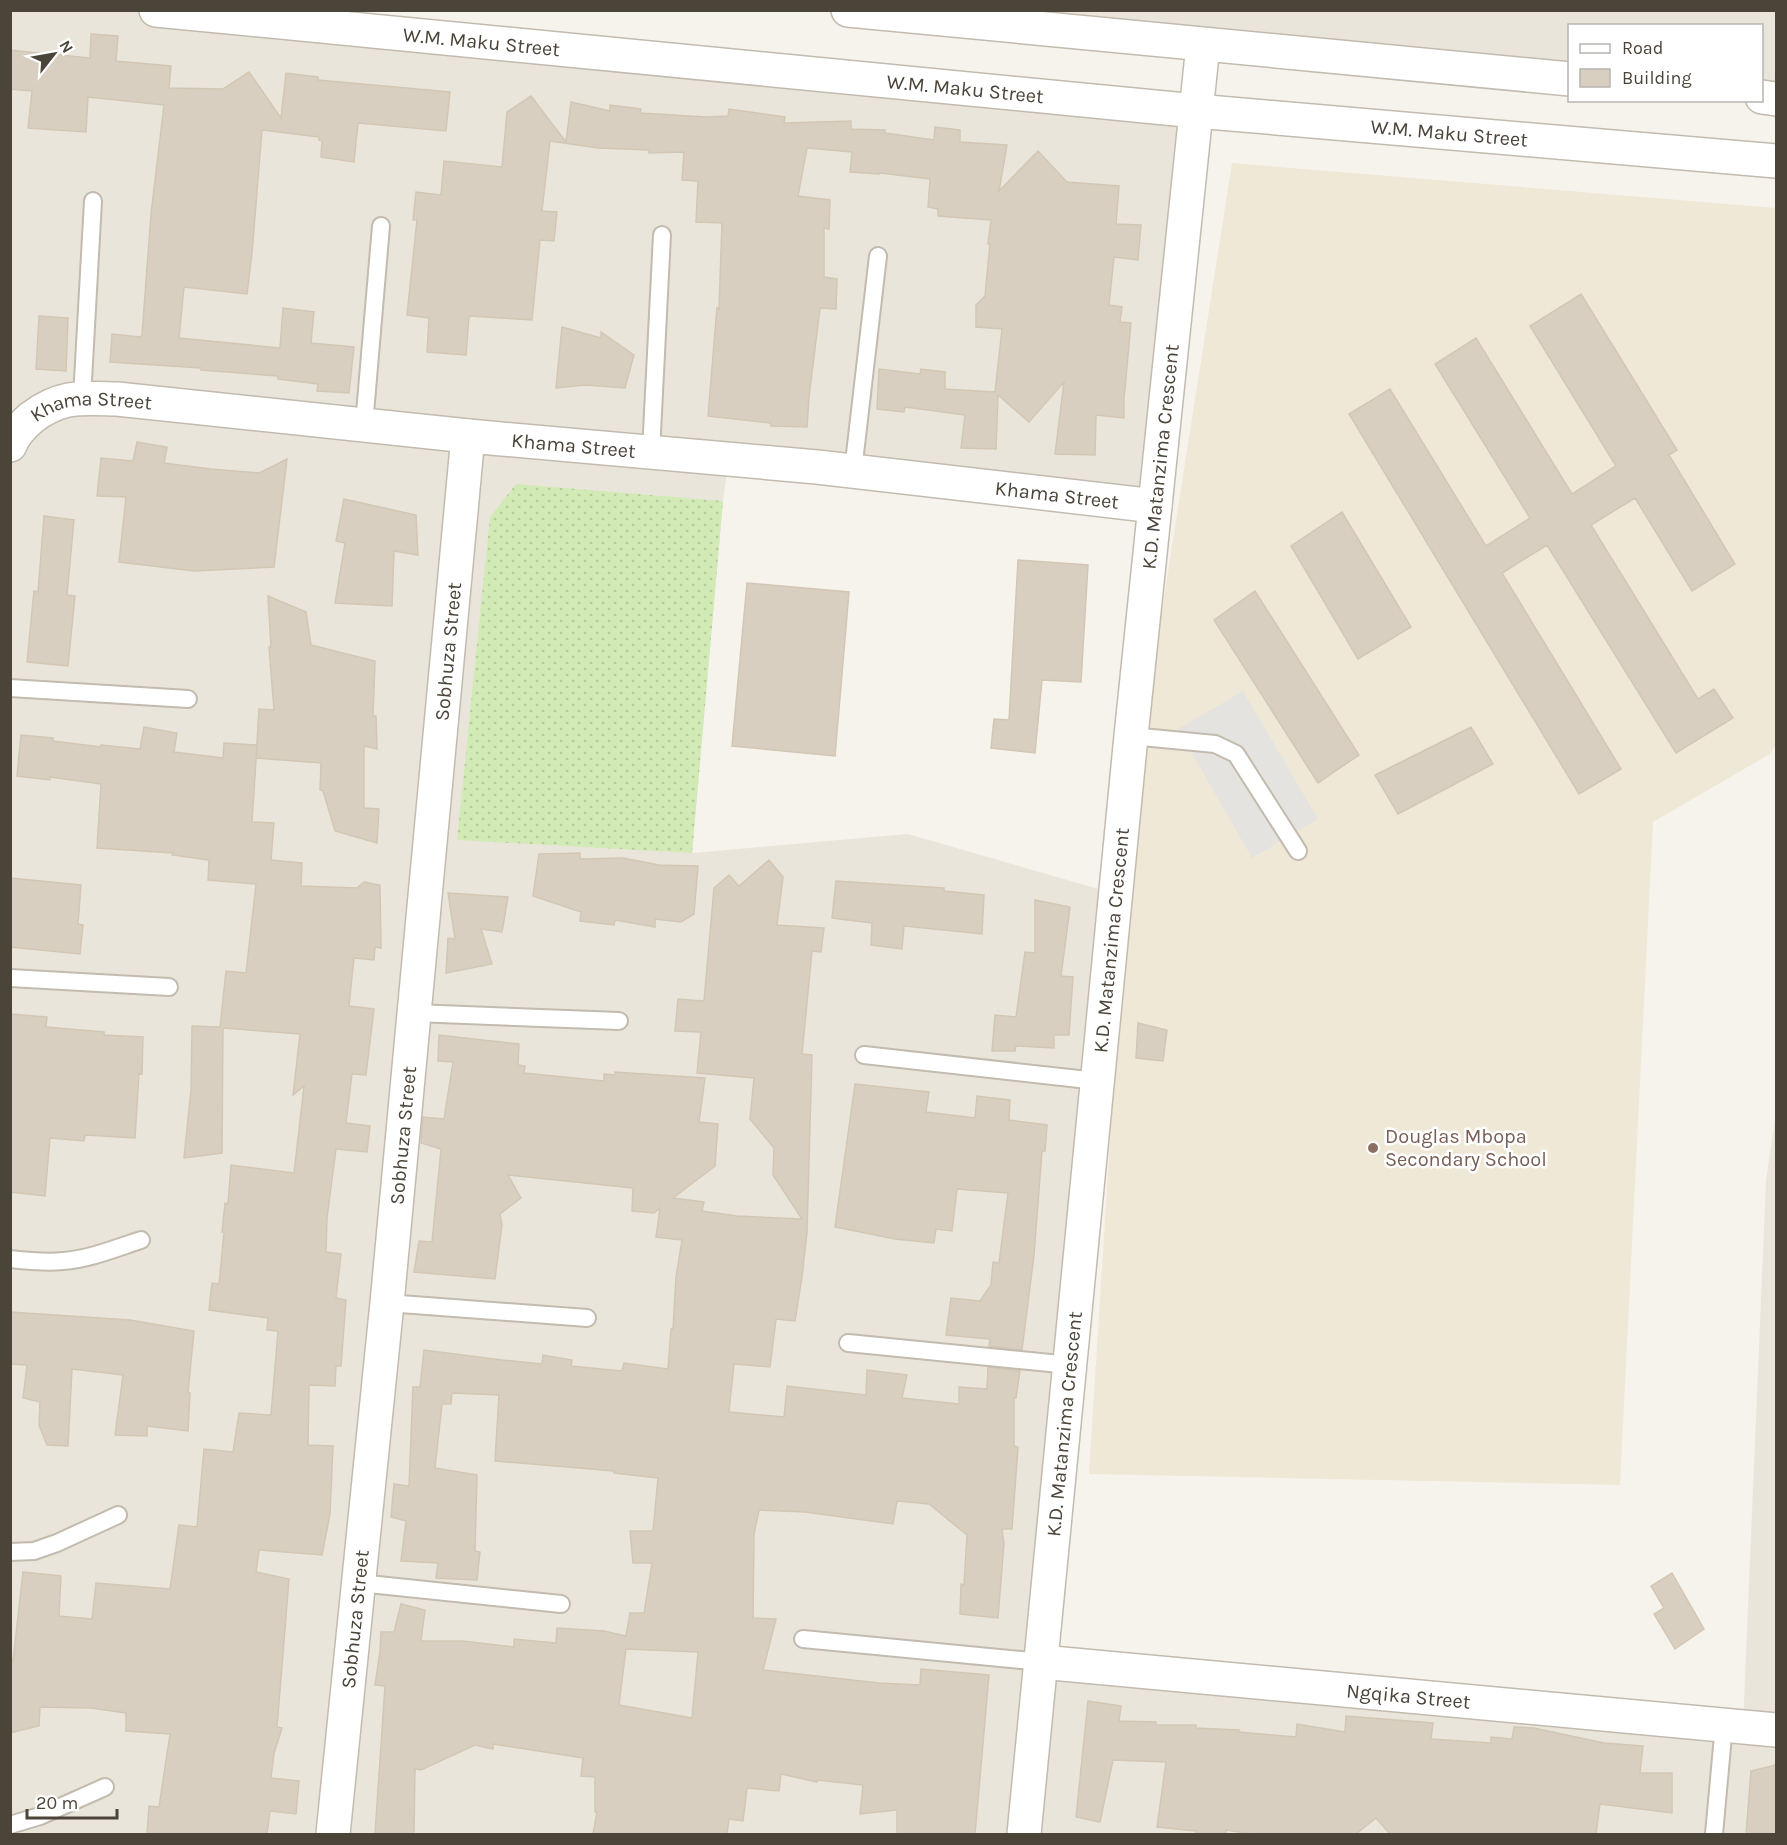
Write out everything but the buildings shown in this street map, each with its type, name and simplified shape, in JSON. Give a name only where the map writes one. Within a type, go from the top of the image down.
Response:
[{"type":"street","name":"W.M. Maku Street","points":[[156,10],[1196,111],[1776,161]]},
{"type":"street","points":[[848,10],[1568,79]]},
{"type":"street","name":"K.D. Matanzima Crescent","points":[[1024,1834],[1131,736],[1203,45]]},
{"type":"street","name":"Khama Street","points":[[10,444],[26,422],[43,409],[62,400],[117,399],[468,436],[853,471],[1155,506]]},
{"type":"street","name":"Sobhuza Street","points":[[333,1834],[387,1303],[468,436]]},
{"type":"street","name":"Ngqika Street","points":[[1041,1662],[1776,1730]]},
{"type":"lane","points":[[82,398],[93,201]]},
{"type":"lane","points":[[364,424],[381,226]]},
{"type":"lane","points":[[651,452],[662,235]]},
{"type":"lane","points":[[853,471],[878,256]]},
{"type":"lane","points":[[10,688],[188,699]]},
{"type":"lane","points":[[1131,736],[1215,744],[1236,754],[1298,851]]},
{"type":"lane","points":[[10,978],[169,987]]},
{"type":"lane","points":[[414,1013],[618,1021]]},
{"type":"lane","points":[[864,1055],[1097,1081]]},
{"type":"lane","points":[[10,1259],[64,1262],[90,1257],[141,1240]]},
{"type":"lane","points":[[387,1303],[587,1318]]},
{"type":"lane","points":[[848,1343],[1070,1365]]},
{"type":"lane","points":[[10,1552],[34,1551],[83,1532],[118,1515]]},
{"type":"lane","points":[[359,1583],[561,1604]]},
{"type":"lane","points":[[803,1639],[1041,1662]]},
{"type":"lane","points":[[1714,1834],[1724,1725]]},
{"type":"lane","points":[[10,1825],[40,1816],[105,1787]]},
{"type":"shaded area","points":[[11,11],[156,11],[1196,111],[1155,506],[729,459],[723,501],[692,853],[908,834],[1116,894],[1041,1661],[1743,1726],[1766,1181],[1776,1113],[1776,1834],[11,1834]]},
{"type":"shaded area","points":[[848,11],[1776,11],[1776,99],[1763,98],[1763,24],[1568,24],[1568,79]]},
{"type":"shaded area","name":"Douglas Mbopa Secondary School","points":[[1232,163],[1776,208],[1776,745],[1770,754],[1653,822],[1620,1485],[1089,1474],[1131,808]]},
{"type":"shaded area","points":[[1243,691],[1318,819],[1252,858],[1178,729]]},
{"type":"green space","points":[[516,484],[723,501],[692,853],[457,840],[490,517]]},
{"type":"place","name":"Douglas Mbopa Secondary School","points":[[1373,1148]]}]
